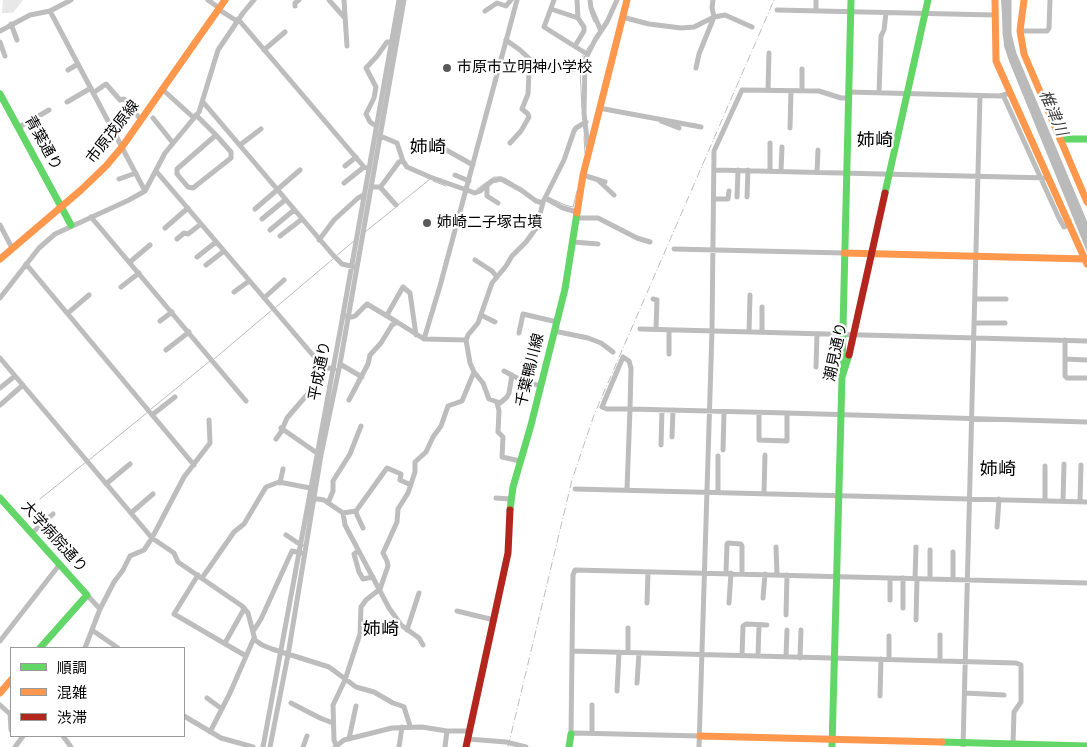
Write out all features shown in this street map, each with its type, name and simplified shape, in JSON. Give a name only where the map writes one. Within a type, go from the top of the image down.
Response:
[{"type":"street","points":[[58,0],[61,6]]},
{"type":"street","points":[[0,30],[30,15],[50,11],[72,0]]},
{"type":"street","points":[[208,0],[218,9],[238,20],[356,157],[369,169],[344,183]]},
{"type":"street","name":"市原茂原線","points":[[0,258],[90,183],[122,147],[225,0]]},
{"type":"street","points":[[0,298],[39,248],[56,234],[71,225],[144,192],[165,153],[195,117],[203,102],[218,50],[254,0]]},
{"type":"street","points":[[295,6],[295,3],[299,0]]},
{"type":"street","points":[[329,0],[344,18]]},
{"type":"street","points":[[344,0],[347,46]]},
{"type":"street","name":"平成通り","points":[[378,135],[376,126],[399,0]]},
{"type":"street","name":"平成通り","points":[[263,747],[337,367],[364,195],[378,135],[404,0]]},
{"type":"street","points":[[485,11],[497,3],[506,6],[512,0]]},
{"type":"street","points":[[424,339],[469,181],[517,0]]},
{"type":"street","points":[[554,0],[545,25],[546,29],[588,54]]},
{"type":"street","points":[[575,46],[584,31],[584,27],[578,18],[577,0]]},
{"type":"street","points":[[590,0],[593,13],[601,31]]},
{"type":"street","points":[[588,151],[584,113],[584,68],[588,54],[617,0]]},
{"type":"street","name":"千葉鴨川線","points":[[467,743],[508,553],[510,499],[557,322],[566,282],[588,151],[627,0]]},
{"type":"street","points":[[696,68],[699,54],[714,17],[713,0]]},
{"type":"street","points":[[816,0],[816,10]]},
{"type":"street","points":[[842,377],[851,0]]},
{"type":"street","name":"潮見通り","points":[[832,747],[842,377],[854,335],[928,0]]},
{"type":"street","points":[[674,249],[977,255],[1086,260],[1069,224],[1023,142],[1006,94],[996,61],[995,0]]},
{"type":"street","points":[[1024,0],[1020,31],[1024,54],[1087,202]]},
{"type":"street","points":[[1020,31],[1047,31],[1049,28],[1050,0]]},
{"type":"street","points":[[550,9],[578,18]]},
{"type":"street","points":[[777,10],[994,15]]},
{"type":"street","points":[[50,11],[136,173],[144,192]]},
{"type":"street","points":[[879,93],[881,36],[884,30],[886,12]]},
{"type":"street","points":[[622,17],[649,24],[681,28],[694,27],[714,17],[725,15],[752,27]]},
{"type":"street","points":[[11,24],[17,40]]},
{"type":"street","points":[[264,50],[285,32]]},
{"type":"street","points":[[506,40],[520,50],[532,63],[574,69],[584,68]]},
{"type":"street","points":[[0,42],[5,56]]},
{"type":"street","points":[[376,126],[370,122],[366,114],[374,98],[376,87],[366,68],[378,56],[387,42],[391,42]]},
{"type":"street","points":[[768,90],[769,53]]},
{"type":"street","points":[[510,142],[521,131],[529,117],[522,109],[528,94],[529,72],[532,63]]},
{"type":"street","points":[[68,70],[78,64]]},
{"type":"street","points":[[802,69],[802,91]]},
{"type":"street","points":[[68,102],[106,84],[120,100],[124,98],[141,120]]},
{"type":"street","points":[[162,89],[216,135],[231,152],[231,158],[193,188],[188,187],[177,174],[177,169],[216,135]]},
{"type":"street","points":[[700,747],[708,411],[712,330],[714,151],[742,90],[820,91],[841,98],[848,95],[879,93],[980,96],[1006,94]]},
{"type":"street","points":[[790,128],[791,91]]},
{"type":"street","name":"青葉通り","points":[[0,94],[71,225]]},
{"type":"street","points":[[1006,94],[1031,139],[1044,178]]},
{"type":"street","points":[[963,745],[980,96]]},
{"type":"street","points":[[203,102],[319,240],[342,264],[354,267]]},
{"type":"street","points":[[599,108],[701,127]]},
{"type":"street","points":[[19,127],[49,110]]},
{"type":"street","points":[[152,118],[174,142]]},
{"type":"street","points":[[656,118],[665,124],[679,128]]},
{"type":"street","points":[[520,461],[502,457],[503,436],[498,432],[499,412],[497,404],[489,399],[483,382],[474,372],[470,363],[466,340],[468,334],[478,322],[492,283],[537,227],[544,200],[561,168],[574,131],[586,122]]},
{"type":"street","points":[[240,145],[261,129]]},
{"type":"street","points":[[378,135],[397,143],[407,167],[466,191],[475,193],[495,179],[502,179],[536,201],[544,200],[577,215],[598,218],[637,238],[650,242]]},
{"type":"street","points":[[1023,142],[1031,139]]},
{"type":"street","points":[[1060,139],[1087,139]]},
{"type":"street","points":[[770,143],[770,171]]},
{"type":"street","points":[[442,147],[473,165]]},
{"type":"street","points":[[781,171],[782,147]]},
{"type":"street","points":[[817,172],[818,150]]},
{"type":"street","points":[[345,166],[356,157]]},
{"type":"street","points":[[380,187],[399,162],[403,161]]},
{"type":"street","name":"平成通り","points":[[354,267],[371,187],[369,169]]},
{"type":"street","points":[[254,209],[300,170]]},
{"type":"street","points":[[715,170],[1044,178]]},
{"type":"street","points":[[737,197],[738,170]]},
{"type":"street","points":[[747,197],[748,170]]},
{"type":"street","points":[[156,171],[322,367],[326,369],[337,367],[362,377]]},
{"type":"street","points":[[119,179],[136,173]]},
{"type":"street","points":[[455,175],[469,181]]},
{"type":"street","points":[[583,175],[605,182]]},
{"type":"street","points":[[598,180],[614,195]]},
{"type":"street","points":[[487,186],[488,196],[498,203]]},
{"type":"street","points":[[371,187],[380,187],[396,205]]},
{"type":"street","points":[[714,199],[728,199],[729,191]]},
{"type":"street","points":[[319,240],[334,220],[358,198],[364,195]]},
{"type":"street","points":[[262,219],[285,200]]},
{"type":"street","points":[[166,228],[188,208]]},
{"type":"street","points":[[270,230],[294,210]]},
{"type":"street","points":[[92,217],[246,401]]},
{"type":"street","points":[[280,236],[302,219]]},
{"type":"street","points":[[177,240],[184,233],[188,234],[201,224]]},
{"type":"street","points":[[0,225],[12,248]]},
{"type":"street","points":[[197,257],[216,242]]},
{"type":"street","points":[[573,242],[598,244]]},
{"type":"street","points":[[130,262],[150,245]]},
{"type":"street","points":[[206,265],[224,251]]},
{"type":"street","points":[[475,260],[492,271],[497,277]]},
{"type":"street","points":[[26,264],[194,465]]},
{"type":"street","points":[[121,287],[139,273]]},
{"type":"street","points":[[264,298],[284,280]]},
{"type":"street","points":[[234,292],[250,282]]},
{"type":"street","points":[[386,315],[403,287],[410,293],[416,335]]},
{"type":"street","points":[[68,313],[89,294]]},
{"type":"street","points":[[749,332],[750,295]]},
{"type":"street","points":[[976,298],[1006,299]]},
{"type":"street","points":[[653,299],[657,300],[656,329]]},
{"type":"street","points":[[346,316],[355,316],[367,304],[424,339],[466,340]]},
{"type":"street","points":[[762,307],[762,332]]},
{"type":"street","points":[[160,321],[172,312]]},
{"type":"street","points":[[519,333],[523,314],[557,322]]},
{"type":"street","points":[[481,315],[495,322]]},
{"type":"street","name":"平成通り","points":[[270,747],[288,655],[302,553],[301,545],[312,498],[310,488],[337,367],[346,316]]},
{"type":"street","points":[[349,400],[362,377],[370,355],[396,322]]},
{"type":"street","points":[[975,323],[1005,323]]},
{"type":"street","points":[[640,329],[1087,340]]},
{"type":"street","points":[[669,330],[669,354]]},
{"type":"street","points":[[554,331],[588,338],[601,343],[613,352]]},
{"type":"street","points":[[166,350],[189,332]]},
{"type":"street","points":[[816,367],[818,334]]},
{"type":"street","points":[[1065,340],[1065,376],[1067,378],[1087,378]]},
{"type":"street","points":[[627,489],[630,409],[631,368],[629,361],[623,357],[602,407],[607,409],[630,409],[840,414],[1087,422]]},
{"type":"street","points":[[0,358],[152,538],[174,553],[178,562],[235,600],[248,613],[254,630],[254,638],[210,732]]},
{"type":"street","points":[[1065,359],[1087,360]]},
{"type":"street","points":[[276,439],[287,418],[324,375],[326,369]]},
{"type":"street","points":[[504,371],[540,386]]},
{"type":"street","points":[[470,731],[447,731],[410,726],[392,728],[344,740],[336,746],[334,740],[333,704],[345,680],[360,634],[361,607],[366,600],[380,589],[388,566],[383,553],[397,522],[398,509],[415,472],[415,462],[426,452],[448,406],[462,401],[474,372]]},
{"type":"street","points":[[497,404],[503,401],[509,393],[512,375]]},
{"type":"street","points":[[0,388],[15,376]]},
{"type":"street","points":[[0,405],[23,385]]},
{"type":"street","points":[[152,415],[175,397]]},
{"type":"street","points":[[661,446],[662,410]]},
{"type":"street","points":[[672,437],[673,410]]},
{"type":"street","points":[[723,450],[724,412]]},
{"type":"street","points":[[759,412],[759,440],[787,441],[787,413]]},
{"type":"street","points":[[85,647],[100,609],[130,556],[144,550],[184,477],[210,443],[209,420]]},
{"type":"street","points":[[328,503],[333,481],[350,454],[361,426]]},
{"type":"street","points":[[281,428],[317,453]]},
{"type":"street","points":[[764,493],[765,455]]},
{"type":"street","points":[[718,456],[718,492]]},
{"type":"street","points":[[106,484],[130,464]]},
{"type":"street","points":[[1063,501],[1064,464]]},
{"type":"street","points":[[1080,501],[1081,465]]},
{"type":"street","points":[[1045,500],[1046,466]]},
{"type":"street","points":[[312,498],[324,500],[343,513],[356,511],[387,468],[401,474],[400,480],[410,485]]},
{"type":"street","points":[[280,483],[283,469]]},
{"type":"street","points":[[246,656],[174,614],[234,532],[244,524],[266,487],[280,483],[310,488]]},
{"type":"street","points":[[575,489],[1087,502]]},
{"type":"street","points":[[131,513],[153,494]]},
{"type":"street","name":"大学病院通り","points":[[0,498],[60,564],[86,596]]},
{"type":"street","points":[[496,498],[510,499]]},
{"type":"street","points":[[997,528],[999,499]]},
{"type":"street","points":[[356,511],[362,528]]},
{"type":"street","points":[[343,513],[345,525],[389,608],[407,630],[419,638],[423,645]]},
{"type":"street","points":[[32,533],[53,514]]},
{"type":"street","points":[[286,535],[301,545]]},
{"type":"street","points":[[729,603],[728,543],[741,544],[742,546],[742,574]]},
{"type":"street","points":[[776,547],[777,575]]},
{"type":"street","points":[[916,547],[916,620]]},
{"type":"street","points":[[930,550],[930,579]]},
{"type":"street","points":[[254,630],[292,551],[302,553]]},
{"type":"street","points":[[358,551],[354,554],[359,572],[363,578],[373,577]]},
{"type":"street","points":[[953,552],[953,579]]},
{"type":"street","points":[[0,641],[60,564]]},
{"type":"street","points":[[569,747],[571,734],[573,575],[575,570],[1087,583]]},
{"type":"street","points":[[647,603],[648,572]]},
{"type":"street","points":[[763,598],[765,574]]},
{"type":"street","points":[[786,615],[788,575]]},
{"type":"street","points":[[890,578],[890,600]]},
{"type":"street","points":[[903,578],[903,608]]},
{"type":"street","points":[[407,630],[419,593]]},
{"type":"street","points":[[41,647],[86,596],[100,609]]},
{"type":"street","points":[[225,643],[244,609]]},
{"type":"street","points":[[457,611],[494,620]]},
{"type":"street","points":[[742,656],[743,626],[746,624],[767,625]]},
{"type":"street","points":[[758,656],[759,625]]},
{"type":"street","points":[[628,628],[628,652]]},
{"type":"street","points":[[92,630],[117,647]]},
{"type":"street","points":[[786,657],[787,630]]},
{"type":"street","points":[[800,658],[801,630]]},
{"type":"street","points":[[940,635],[940,661]]},
{"type":"street","points":[[889,636],[889,660]]},
{"type":"street","points":[[254,638],[262,645],[329,667],[356,687],[374,692],[404,707],[410,726]]},
{"type":"street","points":[[572,651],[1016,663],[1021,666],[1021,702],[1014,712],[1013,744]]},
{"type":"street","points":[[617,690],[619,652]]},
{"type":"street","points":[[638,683],[639,653]]},
{"type":"street","points":[[880,696],[881,659]]},
{"type":"street","points":[[0,693],[10,681]]},
{"type":"street","points":[[965,693],[1004,695]]},
{"type":"street","points":[[207,698],[222,709]]},
{"type":"street","points":[[291,703],[333,723]]},
{"type":"street","points":[[0,705],[10,714]]},
{"type":"street","points":[[592,705],[592,733]]},
{"type":"street","points":[[350,739],[356,706]]},
{"type":"street","points":[[185,717],[221,738],[254,747]]},
{"type":"street","points":[[399,747],[402,727]]},
{"type":"street","points":[[445,747],[447,731]]},
{"type":"street","points":[[571,734],[832,739],[963,745],[1087,746]]},
{"type":"street","points":[[303,747],[307,736]]},
{"type":"street","points":[[15,747],[21,737]]},
{"type":"street","points":[[467,743],[506,742],[526,747]]},
{"type":"shaded area","points":[[3,0],[23,0],[13,13],[2,13]]},
{"type":"shaded area","points":[[1001,0],[1007,0],[1007,34],[1012,54],[1087,233],[1087,252],[1009,61],[1004,46]]},
{"type":"waterway","name":"椎津川","points":[[1007,0],[1007,34],[1012,54],[1087,233]]},
{"type":"waterway","points":[[590,12],[594,22]]},
{"type":"waterway","points":[[585,52],[590,45]]},
{"type":"waterway","points":[[581,66],[583,55]]},
{"type":"waterway","points":[[580,70],[582,108]]},
{"type":"waterway","points":[[584,137],[585,153]]},
{"type":"waterway","points":[[477,189],[494,177],[501,177]]},
{"type":"waterway","points":[[505,178],[514,184]]},
{"type":"waterway","points":[[398,205],[430,179]]},
{"type":"waterway","points":[[433,181],[446,186]]},
{"type":"waterway","points":[[548,197],[573,207],[577,191]]},
{"type":"waterway","points":[[365,232],[395,208]]},
{"type":"waterway","points":[[336,256],[354,241]]},
{"type":"waterway","points":[[275,308],[333,259]]},
{"type":"waterway","points":[[214,359],[272,310]]},
{"type":"waterway","points":[[151,409],[210,361]]},
{"type":"waterway","points":[[89,460],[148,412]]},
{"type":"waterway","points":[[40,499],[86,462]]},
{"type":"railway","points":[[508,747],[572,480],[594,415],[774,0]]},
{"type":"traffic: fast","points":[[842,369],[851,0]]},
{"type":"traffic: fast","points":[[885,193],[928,0]]},
{"type":"traffic: fast","points":[[0,94],[71,225]]},
{"type":"traffic: fast","points":[[1060,139],[1087,139]]},
{"type":"traffic: fast","points":[[510,510],[513,487],[531,425],[565,289],[577,213]]},
{"type":"traffic: fast","points":[[832,747],[842,377],[849,355]]},
{"type":"traffic: fast","points":[[0,498],[87,595],[41,647]]},
{"type":"traffic: fast","points":[[569,747],[571,734]]},
{"type":"traffic: fast","points":[[942,742],[1087,746]]},
{"type":"traffic: slow","points":[[0,259],[81,190],[106,166],[122,147],[225,0]]},
{"type":"traffic: slow","points":[[577,213],[583,175],[627,0]]},
{"type":"traffic: slow","points":[[995,0],[996,61],[1087,264]]},
{"type":"traffic: slow","points":[[1024,0],[1020,31],[1024,54],[1087,202]]},
{"type":"traffic: slow","points":[[844,253],[1087,259]]},
{"type":"traffic: slow","points":[[0,693],[10,681]]},
{"type":"traffic: slow","points":[[700,736],[942,742]]},
{"type":"traffic: jam","points":[[849,355],[885,193]]},
{"type":"traffic: jam","points":[[466,747],[508,553],[510,510]]},
{"type":"place","name":"市原市立明神小学校","points":[[447,68]]},
{"type":"place","name":"姉崎二子塚古墳","points":[[427,223]]},
{"type":"district","name":"姉崎","points":[[875,141]]},
{"type":"district","name":"姉崎","points":[[428,148]]},
{"type":"district","name":"姉崎","points":[[998,470]]},
{"type":"district","name":"姉崎","points":[[381,630]]}]
